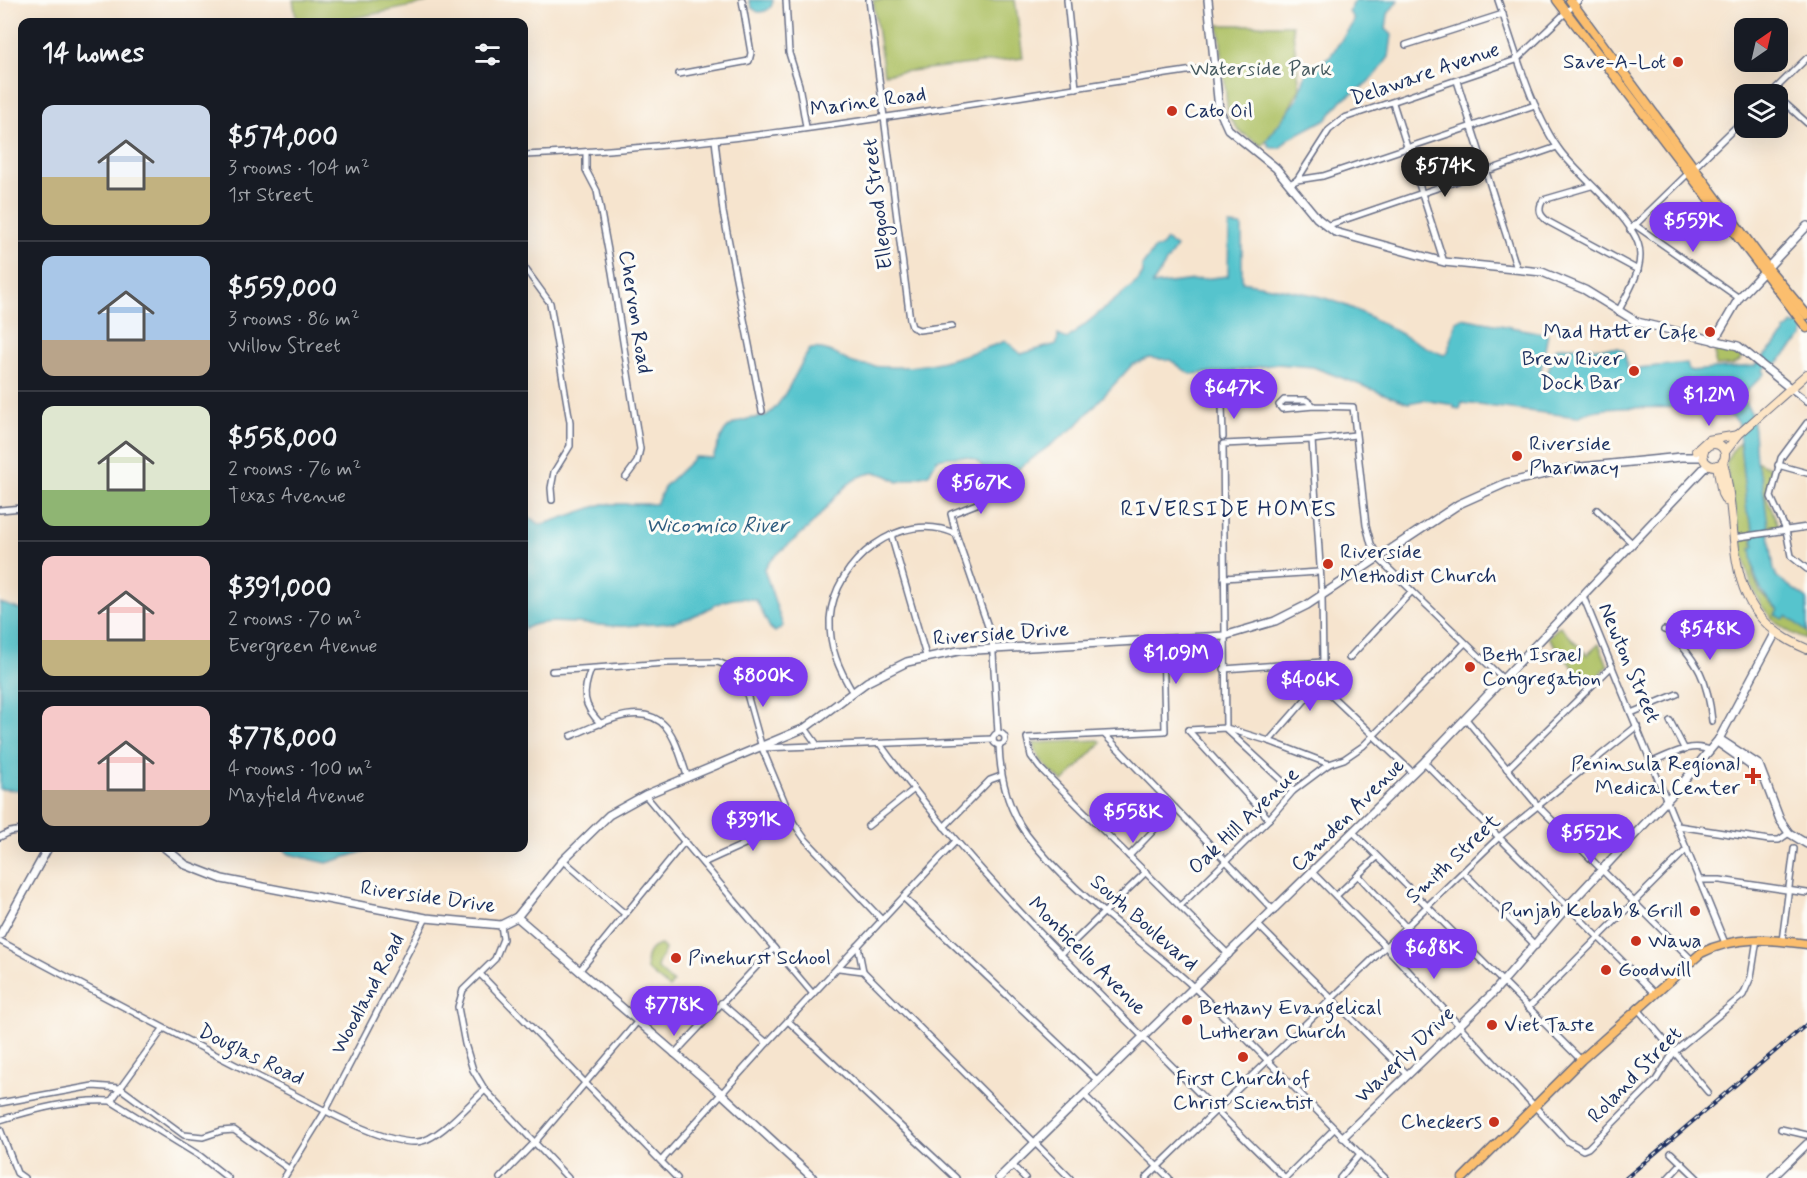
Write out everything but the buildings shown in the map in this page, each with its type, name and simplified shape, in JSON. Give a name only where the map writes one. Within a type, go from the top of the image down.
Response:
[{"type":"main road","points":[[1557,0],[1688,175],[1802,315],[1807,328]]},
{"type":"main road","points":[[1575,2],[1766,271]]},
{"type":"main road","points":[[1713,462],[1756,418],[1806,377]]},
{"type":"main road","points":[[1738,435],[1727,442],[1706,448],[1728,506],[1736,564],[1743,587],[1754,608],[1776,632],[1807,649]]},
{"type":"main road","points":[[1696,451],[1708,441],[1738,435]]},
{"type":"main road","points":[[1714,444],[1721,446],[1725,452]]},
{"type":"main road","points":[[1463,1178],[1581,1060],[1692,960],[1725,943],[1757,938],[1807,944]]},
{"type":"street","points":[[679,74],[749,61],[751,53],[742,0]]},
{"type":"street","points":[[786,0],[789,53],[799,85],[806,127]]},
{"type":"street","name":"Ellegood Street","points":[[869,0],[910,320],[912,327],[919,330],[952,326]]},
{"type":"street","points":[[1067,0],[1076,88]]},
{"type":"street","points":[[1208,0],[1221,117],[1224,124],[1236,138],[1269,162],[1326,226],[1353,239],[1444,262],[1517,269],[1553,276],[1604,301],[1618,312],[1647,326],[1738,346],[1807,400]]},
{"type":"street","points":[[1498,0],[1535,105],[1557,147],[1591,186],[1633,227],[1739,298]]},
{"type":"street","name":"Delaware Avenue","points":[[1290,184],[1297,180],[1335,125],[1344,118],[1520,58],[1575,2]]},
{"type":"street","points":[[1406,45],[1503,14]]},
{"type":"street","points":[[1783,84],[1807,58]]},
{"type":"street","name":"Marine Road","points":[[528,155],[715,140],[1215,67]]},
{"type":"street","points":[[1457,81],[1517,269]]},
{"type":"street","points":[[1392,102],[1444,262]]},
{"type":"street","points":[[1297,180],[1311,180],[1535,105]]},
{"type":"street","points":[[1788,107],[1807,123]]},
{"type":"street","points":[[1633,227],[1734,128]]},
{"type":"street","points":[[715,140],[723,212],[762,411]]},
{"type":"street","points":[[1326,226],[1557,147]]},
{"type":"street","name":"Chervon Road","points":[[586,152],[586,170],[597,191],[612,272],[638,439],[637,462],[626,477]]},
{"type":"street","points":[[1591,186],[1543,200],[1539,208],[1540,214],[1549,222],[1638,270]]},
{"type":"street","points":[[1714,341],[1739,298],[1807,226]]},
{"type":"street","points":[[1618,312],[1638,270],[1638,244],[1633,227]]},
{"type":"street","points":[[528,273],[549,303],[570,422],[570,446],[554,472],[551,488],[552,500]]},
{"type":"street","points":[[1314,406],[1306,399],[1284,400],[1279,405],[1282,409],[1314,406],[1353,407],[1368,536],[1378,557],[1504,680]]},
{"type":"street","points":[[1222,405],[1222,437]]},
{"type":"street","points":[[1807,423],[1778,465],[1772,497],[1786,530],[1791,555],[1807,569]]},
{"type":"street","points":[[1293,791],[1226,729],[1223,444],[1312,440],[1355,435]]},
{"type":"street","points":[[1312,440],[1322,597],[1323,662],[1319,684]]},
{"type":"street","name":"Riverside Drive","points":[[1681,457],[1706,448]]},
{"type":"street","name":"Riverside Drive","points":[[170,852],[186,865],[222,879],[426,918],[501,925],[517,917],[563,860],[592,828],[609,815],[645,795],[762,748],[805,728],[853,693],[897,666],[926,656],[994,649],[1224,636],[1275,621],[1322,597],[1459,504],[1506,483],[1571,468],[1681,457],[1713,462]]},
{"type":"street","name":"Camden Avenue","points":[[999,1178],[1354,833],[1504,680],[1632,543],[1713,462]]},
{"type":"street","points":[[1778,465],[1807,473]]},
{"type":"street","points":[[978,496],[979,503],[951,514],[994,649],[998,733],[993,739]]},
{"type":"street","points":[[0,510],[18,508]]},
{"type":"street","points":[[1597,510],[1632,543]]},
{"type":"street","points":[[853,693],[837,664],[833,651],[831,617],[835,598],[842,582],[862,555],[891,535],[926,525],[942,527],[956,534]]},
{"type":"street","points":[[1733,538],[1807,527]]},
{"type":"street","points":[[891,535],[926,656]]},
{"type":"street","points":[[1224,578],[1319,572]]},
{"type":"street","points":[[1349,658],[1412,591]]},
{"type":"street","name":"Newton Street","points":[[1583,596],[1725,943]]},
{"type":"street","points":[[1664,630],[1670,632],[1700,667],[1709,695],[1712,721]]},
{"type":"street","name":"Waverly Drive","points":[[1343,1137],[1502,982],[1536,946],[1568,906],[1666,803],[1719,739],[1776,632]]},
{"type":"street","points":[[1163,640],[1165,730],[1027,738],[1029,752],[1040,768],[1229,955]]},
{"type":"street","name":"Oak Hill Avenue","points":[[1180,906],[1269,819],[1293,791],[1329,764],[1355,752],[1465,643]]},
{"type":"street","points":[[552,671],[666,663],[718,662],[727,664],[737,672],[745,687],[762,748],[793,822],[805,839],[882,920]]},
{"type":"street","points":[[1224,669],[1323,662]]},
{"type":"street","points":[[1507,769],[1612,666]]},
{"type":"street","points":[[591,669],[583,698],[590,713],[601,724]]},
{"type":"street","points":[[1269,741],[1319,684],[1336,670]]},
{"type":"street","points":[[1319,684],[1413,773]]},
{"type":"street","points":[[1631,713],[1677,694]]},
{"type":"street","points":[[572,736],[601,724],[636,714],[645,714],[660,721],[672,736],[688,778]]},
{"type":"street","points":[[1466,719],[1538,806],[1692,960]]},
{"type":"street","points":[[1670,721],[1684,750]]},
{"type":"street","name":"Smith Street","points":[[1146,1178],[1499,837],[1637,726]]},
{"type":"street","points":[[805,728],[818,746]]},
{"type":"street","points":[[1269,819],[1188,730],[1226,729],[1269,741],[1329,764]]},
{"type":"street","name":"South Boulevard","points":[[998,733],[1004,738],[999,745],[1001,776],[1012,810],[1027,835],[1102,913],[1194,988],[1385,1178]]},
{"type":"street","points":[[1105,735],[1274,911]]},
{"type":"street","points":[[762,748],[993,739],[999,745]]},
{"type":"street","points":[[1719,739],[1720,744],[1750,765],[1764,780],[1780,820],[1789,832],[1807,844]]},
{"type":"street","name":"Monticello Avenue","points":[[880,744],[955,842],[1060,955],[1285,1178]]},
{"type":"street","points":[[1652,762],[1698,746],[1710,751]]},
{"type":"street","points":[[1424,762],[1654,993]]},
{"type":"street","points":[[944,827],[990,780],[1001,776]]},
{"type":"street","points":[[868,826],[913,790]]},
{"type":"street","points":[[645,795],[813,994]]},
{"type":"street","points":[[1129,856],[1175,808]]},
{"type":"street","points":[[703,863],[793,822]]},
{"type":"street","points":[[1678,826],[1774,840],[1789,832]]},
{"type":"street","points":[[0,837],[18,831]]},
{"type":"street","points":[[1354,833],[1581,1060]]},
{"type":"street","points":[[580,970],[685,841]]},
{"type":"street","points":[[661,1161],[766,1043],[839,968],[955,842]]},
{"type":"street","points":[[1528,1008],[1687,849]]},
{"type":"street","points":[[1782,941],[1794,849]]},
{"type":"street","points":[[0,935],[46,852]]},
{"type":"street","points":[[1336,896],[1377,857]]},
{"type":"street","points":[[563,860],[625,914]]},
{"type":"street","points":[[1060,955],[1146,872]]},
{"type":"street","points":[[1463,872],[1536,946]]},
{"type":"street","points":[[1313,873],[1460,1025],[1469,1039],[1534,1106]]},
{"type":"street","points":[[1358,875],[1406,926]]},
{"type":"street","points":[[1699,880],[1720,880],[1807,893]]},
{"type":"street","points":[[904,898],[1098,1082]]},
{"type":"street","points":[[517,917],[721,1093],[813,1178]]},
{"type":"street","name":"Woodland Road","points":[[284,1178],[326,1110],[426,918]]},
{"type":"street","points":[[501,925],[501,948],[490,967],[463,990],[458,1007],[473,1070],[485,1090],[568,1178]]},
{"type":"street","points":[[1259,926],[1408,1075]]},
{"type":"street","name":"Roland Street","points":[[1534,1106],[1567,1141],[1579,1149],[1588,1148],[1656,1080],[1674,1052],[1743,995],[1749,986],[1757,938]]},
{"type":"street","name":"Douglas Road","points":[[0,941],[163,1029],[326,1110],[363,1127],[398,1139],[416,1142],[432,1138],[485,1090]]},
{"type":"street","points":[[858,946],[863,971],[1070,1178]]},
{"type":"street","points":[[674,1054],[774,948]]},
{"type":"street","points":[[839,968],[863,971]]},
{"type":"street","points":[[480,975],[677,1178]]},
{"type":"street","points":[[721,1003],[766,1043]]},
{"type":"street","points":[[1638,1008],[1708,1092]]},
{"type":"street","points":[[500,1178],[535,1142],[638,1021]]},
{"type":"street","points":[[788,1021],[956,1178]]},
{"type":"street","points":[[111,1101],[163,1029]]},
{"type":"street","points":[[0,1103],[93,1086],[120,1088],[184,1135],[203,1137],[221,1131],[234,1130],[289,1168]]},
{"type":"street","points":[[1084,1095],[1169,1178]]},
{"type":"street","points":[[0,1120],[35,1109],[95,1100],[111,1101],[200,1156],[228,1178]]},
{"type":"street","points":[[0,1129],[17,1173],[24,1178]]},
{"type":"street","points":[[1285,1178],[1334,1129]]},
{"type":"street","points":[[1781,1129],[1807,1135]]},
{"type":"street","points":[[1772,1178],[1807,1144]]},
{"type":"street","points":[[1671,1153],[1697,1178]]},
{"type":"street","points":[[1340,1178],[1360,1154]]},
{"type":"street","points":[[1668,1178],[1682,1163]]},
{"type":"street","points":[[1012,1165],[1025,1178]]},
{"type":"green space","points":[[293,0],[427,0],[427,3],[354,18],[296,18]]},
{"type":"green space","points":[[873,0],[1015,0],[1023,58],[884,74]]},
{"type":"green space","name":"Waterside Park","points":[[1219,25],[1292,25],[1300,88],[1285,116],[1262,146],[1239,131],[1228,115]]},
{"type":"green space","points":[[1719,347],[1742,353],[1740,361],[1732,365],[1715,366],[1715,352]]},
{"type":"green space","points":[[1740,442],[1747,512],[1753,528],[1753,575],[1760,592],[1778,610],[1775,615],[1787,616],[1807,632],[1807,640],[1774,621],[1763,608],[1749,578],[1726,462]]},
{"type":"green space","points":[[1756,461],[1775,470],[1766,495],[1779,527],[1767,528],[1762,480]]},
{"type":"green space","points":[[1560,626],[1587,655],[1599,644],[1608,666],[1588,686],[1548,637]]},
{"type":"green space","points":[[1099,740],[1102,742],[1063,782],[1041,760],[1034,743]]},
{"type":"green space","points":[[661,945],[665,949],[657,968],[673,983],[669,988],[647,970],[648,954],[653,948]]},
{"type":"water","points":[[749,0],[773,0],[772,6],[758,12],[752,8]]},
{"type":"water","points":[[1355,0],[1398,0],[1388,14],[1386,29],[1392,35],[1389,57],[1364,86],[1342,100],[1328,118],[1288,139],[1280,148],[1271,148],[1266,141],[1297,100],[1306,73],[1331,55],[1353,23],[1354,19],[1349,12]]},
{"type":"water","name":"Wicomico River","points":[[1229,225],[1242,226],[1242,282],[1310,294],[1336,302],[1444,355],[1448,352],[1456,321],[1462,318],[1548,334],[1540,375],[1547,376],[1554,350],[1559,347],[1619,348],[1624,351],[1630,377],[1639,376],[1639,368],[1687,363],[1689,371],[1755,366],[1785,334],[1784,331],[1793,324],[1796,326],[1807,314],[1803,337],[1773,367],[1768,364],[1763,371],[1765,373],[1741,397],[1751,412],[1756,461],[1762,480],[1774,570],[1777,577],[1807,599],[1807,632],[1787,616],[1783,619],[1775,615],[1778,610],[1757,582],[1751,548],[1754,546],[1753,528],[1747,512],[1738,423],[1717,403],[1679,402],[1678,407],[1598,410],[1578,417],[1462,403],[1460,409],[1454,408],[1454,405],[1424,400],[1408,403],[1313,367],[1277,364],[1228,372],[1190,374],[1170,360],[1149,358],[1132,365],[1076,426],[1013,473],[1013,487],[1008,495],[989,478],[975,460],[967,457],[937,459],[929,474],[898,482],[886,475],[876,473],[853,481],[764,569],[783,626],[775,632],[770,628],[756,600],[744,598],[724,601],[689,618],[666,623],[616,626],[557,622],[528,628],[528,517],[541,525],[603,504],[656,504],[665,486],[695,457],[713,458],[721,437],[733,424],[765,416],[773,411],[810,349],[830,351],[857,364],[897,367],[916,366],[950,359],[1006,341],[1021,354],[1057,344],[1058,335],[1067,339],[1138,281],[1143,273],[1142,266],[1155,248],[1160,248],[1166,240],[1176,247],[1152,285],[1228,276]]},
{"type":"water","points":[[0,603],[18,609],[18,790],[0,789]]},
{"type":"water","points":[[287,852],[362,852],[327,863]]},
{"type":"railway","points":[[1626,1178],[1807,1024]]},
{"type":"place","name":"Save-A-Lot","points":[[1678,62]]},
{"type":"place","name":"Cato Oil","points":[[1172,111]]},
{"type":"place","name":"Mad Hatter Cafe","points":[[1710,332]]},
{"type":"place","name":"Brew River Dock Bar","points":[[1634,371]]},
{"type":"place","name":"Riverside Pharmacy","points":[[1517,456]]},
{"type":"place","name":"Riverside Methodist Church","points":[[1328,564]]},
{"type":"place","name":"Beth Israel Congregation","points":[[1470,667]]},
{"type":"place","name":"Peninsula Regional Medical Center","points":[[1753,776]]},
{"type":"place","name":"Punjab Kebab & Grill","points":[[1695,911]]},
{"type":"place","name":"Wawa","points":[[1636,941]]},
{"type":"place","name":"Pinehurst School","points":[[676,958]]},
{"type":"place","name":"Goodwill","points":[[1606,970]]},
{"type":"place","name":"Bethany Evangelical Lutheran Church","points":[[1187,1020]]},
{"type":"place","name":"Viet Taste","points":[[1492,1025]]},
{"type":"place","name":"First Church of Christ Scientist","points":[[1243,1057]]},
{"type":"place","name":"Checkers","points":[[1494,1122]]},
{"type":"district","name":"RIVERSIDE HOMES","points":[[1229,510]]}]
